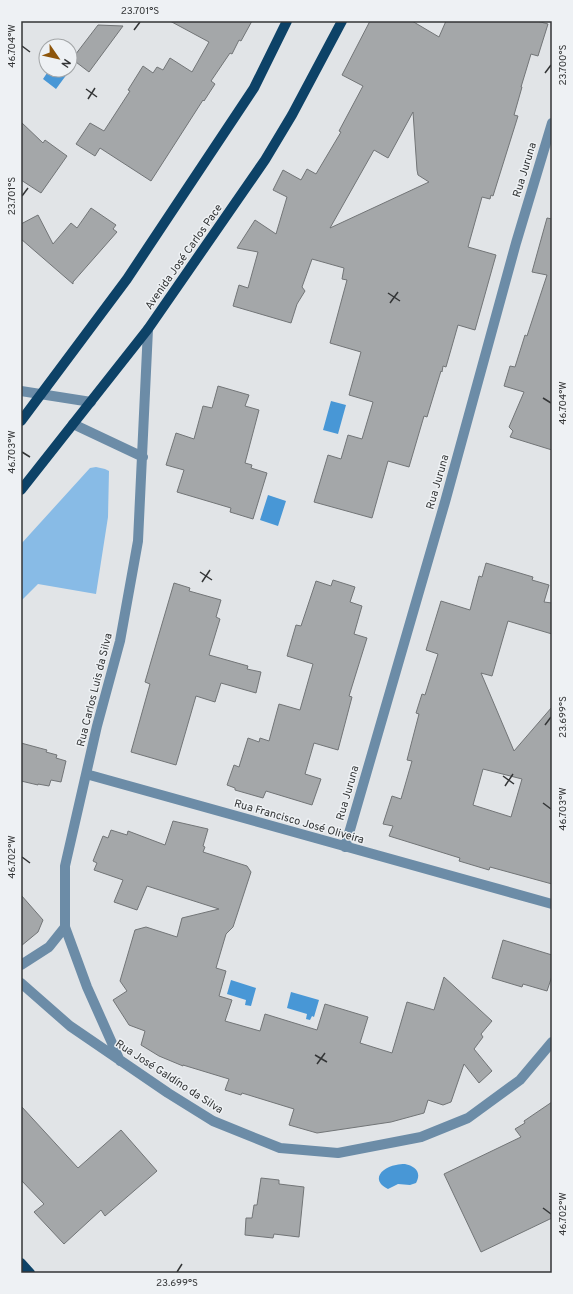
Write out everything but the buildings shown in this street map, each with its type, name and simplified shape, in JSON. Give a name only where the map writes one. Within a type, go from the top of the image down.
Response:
[{"type":"main road","points":[[21,421],[127,279],[254,88],[287,21]]},
{"type":"main road","name":"Avenida José Carlos Pace","points":[[21,490],[148,329],[265,160],[292,115],[342,21]]},
{"type":"main road","points":[[21,1263],[30,1273]]},
{"type":"street","name":"Rua Juruna","points":[[345,847],[445,502],[516,243],[552,123]]},
{"type":"street","name":"Rua Carlos Luis da Silva","points":[[120,1061],[87,987],[65,927],[65,866],[86,774],[120,641],[138,541],[148,329]]},
{"type":"street","points":[[21,391],[91,402]]},
{"type":"street","points":[[73,424],[143,457]]},
{"type":"street","name":"Rua Francisco José Oliveira","points":[[86,774],[552,904]]},
{"type":"street","points":[[21,965],[49,947],[65,927]]},
{"type":"street","name":"Rua José Galdíno da Silva","points":[[21,983],[70,1026],[168,1093],[213,1121],[280,1148],[338,1153],[421,1137],[468,1118],[520,1080],[552,1042]]},
{"type":"shaded area","points":[[44,78],[64,78],[56,89]]},
{"type":"shaded area","points":[[331,401],[346,405],[338,434],[323,430]]},
{"type":"shaded area","points":[[96,467],[109,471],[108,517],[96,594],[38,584],[21,601],[21,544],[90,468]]},
{"type":"shaded area","points":[[268,495],[286,501],[278,526],[260,520]]},
{"type":"shaded area","points":[[231,980],[256,988],[251,1006],[245,1005],[246,1000],[227,994]]},
{"type":"shaded area","points":[[291,992],[319,1000],[314,1017],[312,1016],[310,1020],[306,1019],[307,1014],[287,1008]]},
{"type":"shaded area","points":[[405,1164],[412,1166],[418,1173],[416,1183],[410,1185],[398,1184],[388,1189],[383,1186],[379,1179],[382,1172],[390,1167]]}]
